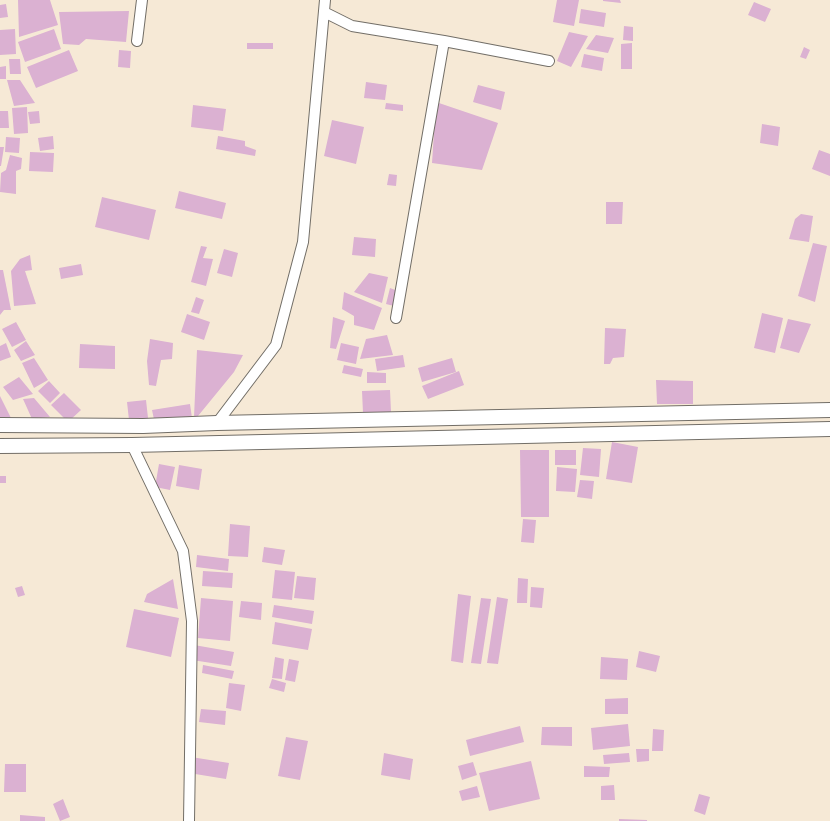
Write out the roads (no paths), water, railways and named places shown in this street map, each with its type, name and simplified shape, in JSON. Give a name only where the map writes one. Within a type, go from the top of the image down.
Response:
[{"type":"main road","points":[[0,425],[143,426],[217,422],[830,410]]},
{"type":"main road","points":[[250,422],[253,442]]},
{"type":"main road","points":[[0,446],[132,445],[830,430]]},
{"type":"street","points":[[137,41],[142,0]]},
{"type":"street","points":[[217,422],[276,345],[303,242],[325,0]]},
{"type":"street","points":[[324,12],[352,26],[444,41],[549,61]]},
{"type":"street","points":[[396,318],[444,41]]},
{"type":"street","points":[[132,445],[183,551],[192,621],[189,821]]}]
